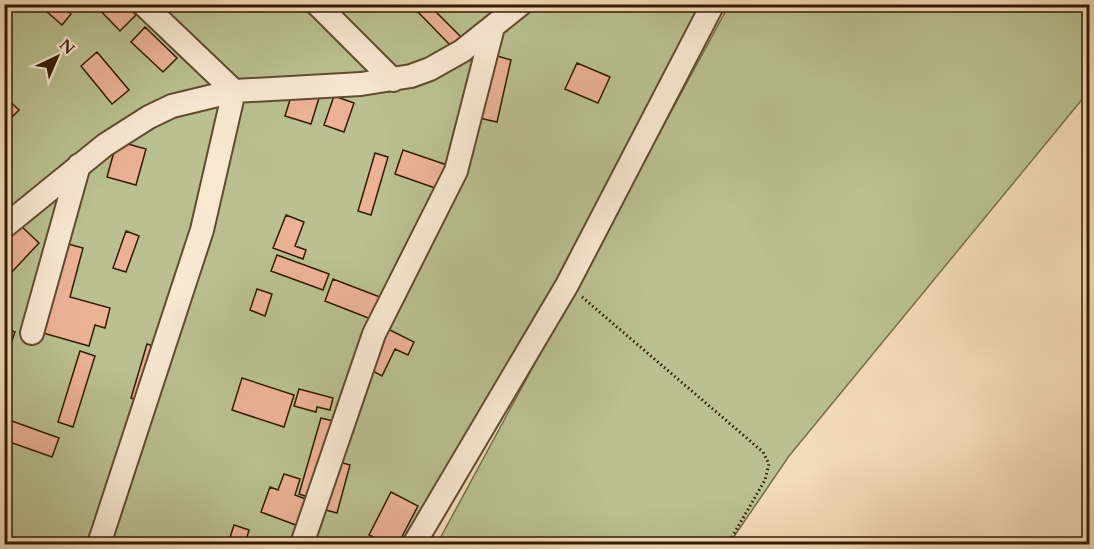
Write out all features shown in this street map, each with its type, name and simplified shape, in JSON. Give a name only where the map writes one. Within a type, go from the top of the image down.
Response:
[{"type":"street","points":[[143,4],[234,91]]},
{"type":"street","points":[[317,4],[393,80]]},
{"type":"street","points":[[414,544],[567,285],[713,4]]},
{"type":"street","points":[[4,227],[105,145],[149,117],[172,106],[234,91],[361,84],[411,76],[430,69],[462,51],[494,27],[516,6]]},
{"type":"street","points":[[302,544],[374,334],[456,171],[494,27]]},
{"type":"street","points":[[99,544],[202,230],[234,91]]},
{"type":"street","points":[[32,333],[79,165]]},
{"type":"path","points":[[567,285],[763,452],[769,464],[765,480],[728,544]]},
{"type":"green space","points":[[4,5],[709,5],[418,544],[5,544]]},
{"type":"green space","points":[[729,5],[1089,5],[1089,91],[789,456],[729,544],[437,544]]},
{"type":"building","points":[[38,4],[60,4],[71,14],[62,25]]},
{"type":"building","points":[[94,4],[126,4],[136,15],[120,31]]},
{"type":"building","points":[[422,4],[428,4],[463,39],[453,48],[416,10]]},
{"type":"building","points":[[145,27],[177,58],[163,72],[131,42]]},
{"type":"building","points":[[97,52],[129,90],[112,104],[81,66]]},
{"type":"building","points":[[494,55],[511,60],[497,122],[479,118]]},
{"type":"building","points":[[577,63],[610,77],[598,103],[565,89]]},
{"type":"building","points":[[293,90],[319,98],[311,124],[285,116]]},
{"type":"building","points":[[4,96],[19,110],[9,120],[4,116]]},
{"type":"building","points":[[334,96],[354,103],[344,132],[324,125]]},
{"type":"building","points":[[117,141],[146,149],[136,185],[107,177]]},
{"type":"building","points":[[403,150],[447,165],[438,189],[395,174]]},
{"type":"building","points":[[375,153],[388,157],[371,215],[358,211]]},
{"type":"building","points":[[286,215],[304,222],[295,246],[306,250],[303,259],[273,248]]},
{"type":"building","points":[[19,224],[39,243],[10,274],[4,268],[4,239]]},
{"type":"building","points":[[126,231],[139,236],[126,272],[113,268]]},
{"type":"building","points":[[68,244],[83,248],[70,297],[110,308],[105,328],[95,325],[89,346],[43,333]]},
{"type":"building","points":[[277,255],[329,274],[323,290],[271,271]]},
{"type":"building","points":[[333,279],[385,299],[376,321],[325,301]]},
{"type":"building","points":[[257,289],[272,294],[265,316],[250,310]]},
{"type":"building","points":[[4,328],[15,332],[6,357],[4,356]]},
{"type":"building","points":[[386,328],[414,342],[408,355],[395,349],[382,376],[367,368]]},
{"type":"building","points":[[147,344],[160,348],[144,402],[131,398]]},
{"type":"building","points":[[80,351],[95,356],[73,427],[58,422]]},
{"type":"building","points":[[242,378],[294,395],[284,427],[232,410]]},
{"type":"building","points":[[299,389],[333,398],[330,410],[317,407],[316,412],[294,406]]},
{"type":"building","points":[[321,418],[337,422],[314,499],[299,494]]},
{"type":"building","points":[[9,420],[59,438],[52,457],[4,440]]},
{"type":"building","points":[[4,457],[10,459],[4,478]]},
{"type":"building","points":[[336,461],[350,465],[337,513],[322,509]]},
{"type":"building","points":[[284,474],[300,479],[295,495],[311,501],[301,527],[261,512],[270,487],[278,490]]},
{"type":"building","points":[[391,492],[418,506],[398,544],[388,544],[369,535]]},
{"type":"building","points":[[234,525],[249,530],[245,544],[228,544]]}]
